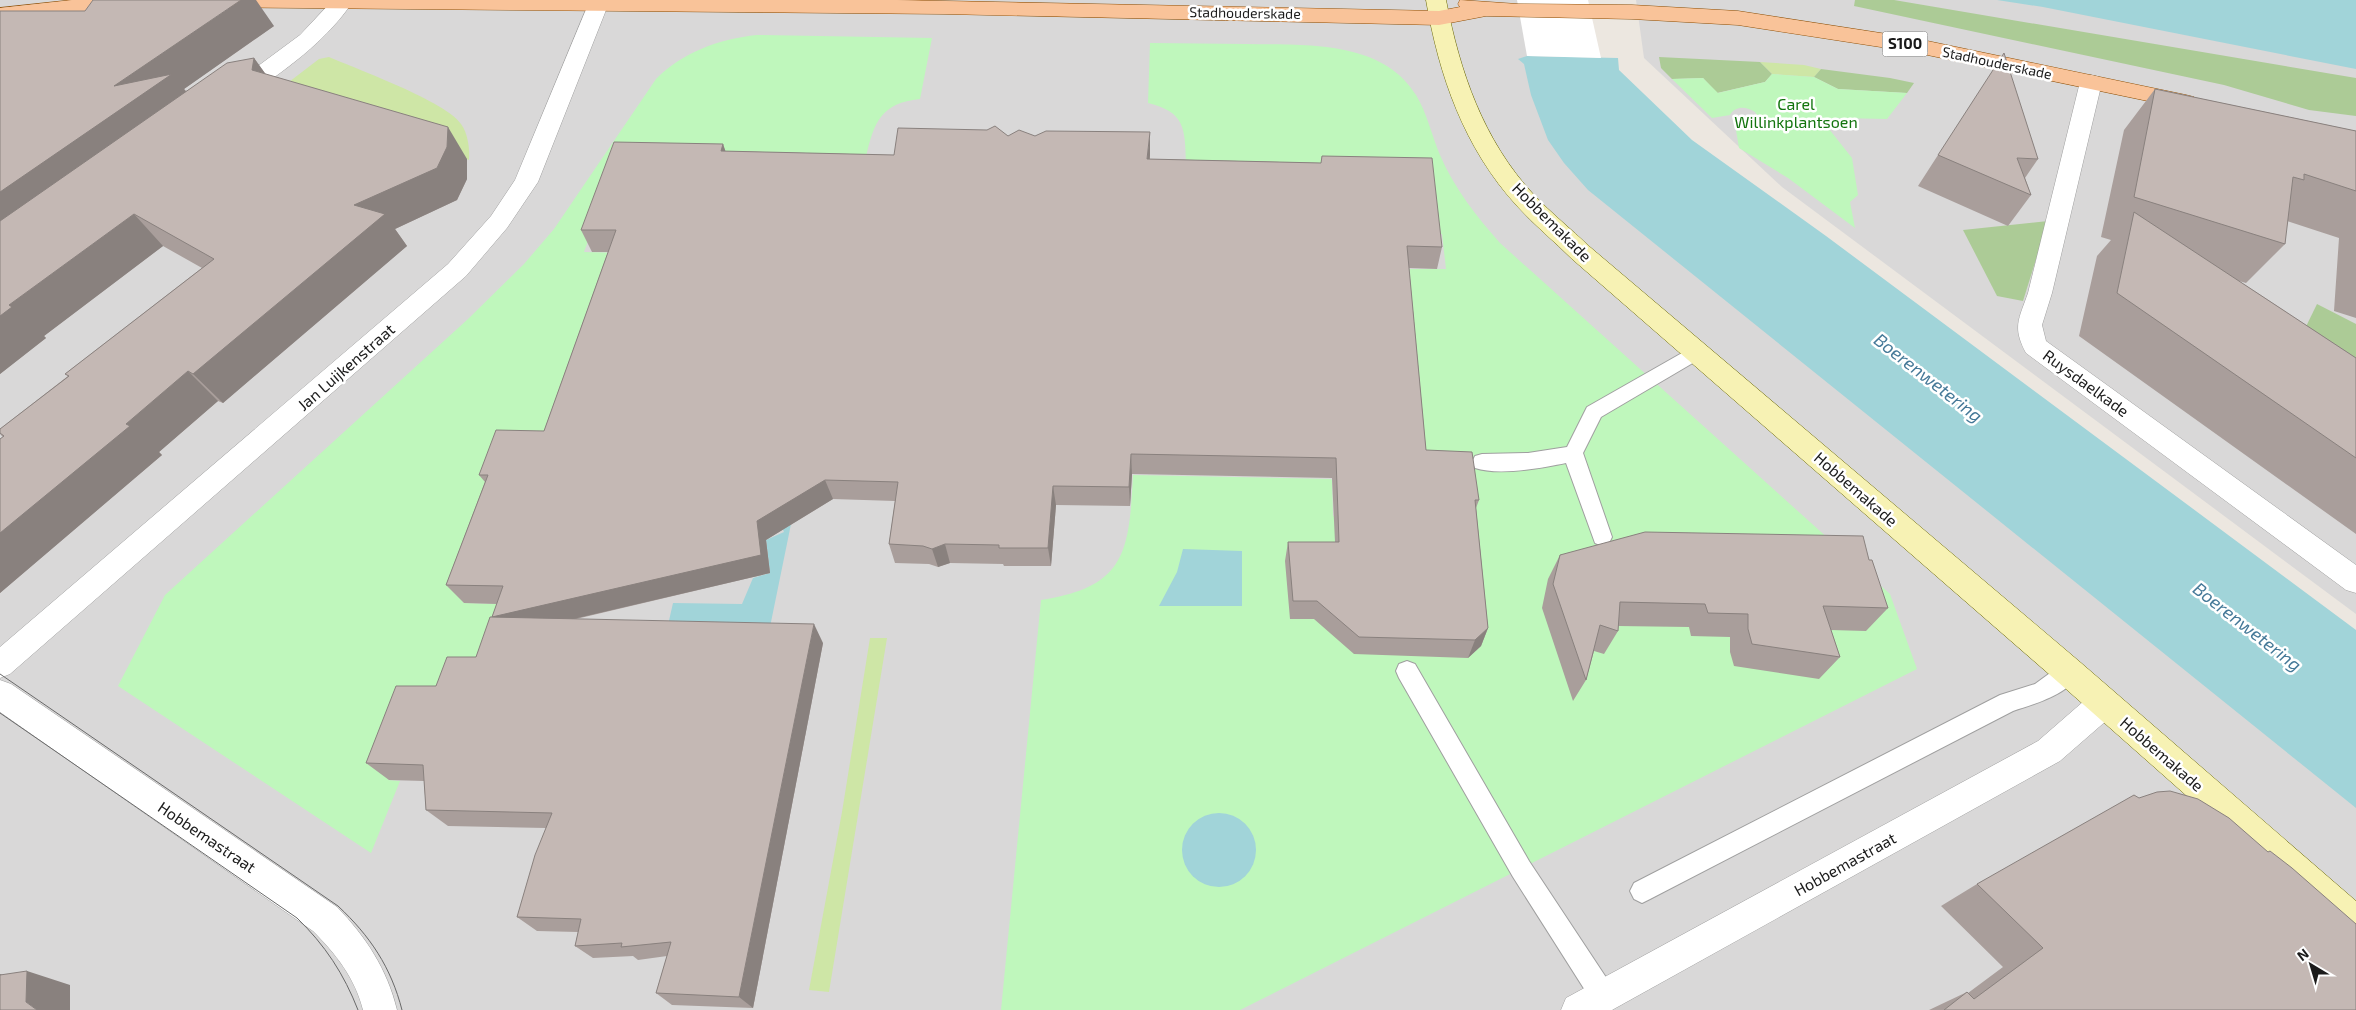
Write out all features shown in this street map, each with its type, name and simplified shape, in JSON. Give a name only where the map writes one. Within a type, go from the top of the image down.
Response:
[{"type":"main road","points":[[0,4],[21,0]]},
{"type":"main road","points":[[0,15],[71,5],[128,0]]},
{"type":"main road","name":"Stadhouderskade","points":[[193,0],[1046,5],[1632,12],[1738,18],[1913,45],[2204,106]]},
{"type":"main road","name":"Stadhouderskade","points":[[1452,0],[1486,9]]},
{"type":"main road","name":"Hobbemakade","points":[[1438,9],[1451,72],[1475,127],[1495,162],[1526,200],[1574,246],[2069,672],[2103,704],[2356,923]]},
{"type":"street","points":[[221,104],[300,47],[344,1]]},
{"type":"street","name":"Jan Luijkenstraat","points":[[0,665],[457,270],[499,222],[526,182],[599,2]]},
{"type":"street","name":"Ruysdaelkade","points":[[2091,82],[2040,292],[2029,325],[2035,346],[2356,581]]},
{"type":"street","name":"Hobbemastraat","points":[[0,694],[19,709],[325,918],[356,954],[368,975],[380,1010]]},
{"type":"street","name":"Hobbemastraat","points":[[1591,1003],[2049,751],[2103,704]]},
{"type":"lane","points":[[1602,537],[1573,453],[1594,412],[1696,352]]},
{"type":"lane","points":[[1482,462],[1519,463],[1549,460],[1573,453]]},
{"type":"lane","points":[[1407,671],[1511,853],[1591,1003]]},
{"type":"lane","points":[[1642,892],[2008,702],[2041,692],[2069,672]]},
{"type":"shaded area","points":[[0,0],[1581,0],[1614,134],[2356,716],[2356,1010],[0,1010]]},
{"type":"shaded area","points":[[1636,0],[2015,0],[2356,54],[2356,614],[1782,187],[1644,58]]},
{"type":"green space","points":[[1855,0],[1894,0],[2356,78],[2356,116],[2309,110],[2224,85],[1854,6]]},
{"type":"green space","points":[[757,35],[932,38],[920,99],[896,105],[881,116],[872,134],[866,157],[597,217],[584,252],[625,253],[558,449],[503,496],[463,603],[579,606],[417,704],[388,780],[400,781],[371,853],[118,686],[165,595],[468,319],[524,264],[554,229],[656,79],[678,61],[702,48],[729,40]]},
{"type":"green space","points":[[1150,43],[1291,45],[1339,49],[1362,55],[1383,64],[1401,77],[1420,102],[1440,155],[1452,179],[1500,243],[1890,594],[1917,669],[1240,1010],[1001,1010],[1041,600],[1069,594],[1091,586],[1106,575],[1117,562],[1125,545],[1129,525],[1133,475],[1330,479],[1332,480],[1333,516],[1472,520],[1422,470],[1405,269],[1446,269],[1442,234],[1435,234],[1186,163],[1185,140],[1180,123],[1169,111],[1148,103]]},
{"type":"green space","points":[[329,57],[420,96],[452,115],[461,124],[467,137],[469,160],[285,85],[319,59]]},
{"type":"green space","points":[[1659,57],[1760,62],[1772,74],[1765,82],[1717,93],[1703,78],[1672,79],[1661,68]]},
{"type":"green space","points":[[1760,62],[1804,65],[1821,69],[1814,77],[1772,74]]},
{"type":"green space","points":[[1821,69],[1914,83],[1907,93],[1838,89],[1814,77]]},
{"type":"green space","name":"Carel Willinkplantsoen","points":[[1772,74],[1814,77],[1838,89],[1907,93],[1887,119],[1839,118],[1829,129],[1852,158],[1858,195],[1850,202],[1855,228],[1788,178],[1739,148],[1735,124],[1755,127],[1760,120],[1755,112],[1749,109],[1738,108],[1730,115],[1712,118],[1672,79],[1703,78],[1718,93],[1765,82]]},
{"type":"green space","points":[[2048,221],[2023,301],[1997,296],[1963,230]]},
{"type":"green space","points":[[2317,304],[2356,324],[2356,389],[2296,347]]},
{"type":"green space","points":[[870,638],[887,638],[829,992],[809,990],[842,812]]},
{"type":"water","points":[[1997,0],[2356,0],[2356,69],[2043,7]]},
{"type":"water","name":"Boerenwetering","points":[[1527,56],[1618,58],[1619,70],[1692,140],[1826,236],[2356,630],[2356,808],[1588,190],[1564,163],[1548,140],[1531,95],[1524,64],[1518,59]]},
{"type":"water","points":[[801,475],[770,627],[668,625],[673,603],[742,604],[753,578],[770,573],[766,540],[784,532],[765,487]]},
{"type":"water","points":[[1183,549],[1242,551],[1242,606],[1159,606],[1177,572]]},
{"type":"water","points":[[1212,813],[1226,813],[1240,819],[1250,829],[1256,843],[1254,864],[1240,881],[1226,887],[1212,887],[1198,881],[1188,871],[1182,857],[1182,843],[1188,829],[1198,819]]},
{"type":"pier","points":[[1517,0],[1588,0],[1601,58],[1527,56]]},
{"type":"building","points":[[93,0],[241,0],[114,86],[172,74],[0,192],[0,11],[85,11]]},
{"type":"building","points":[[2004,53],[2038,159],[2017,158],[2031,195],[1938,155]]},
{"type":"building","points":[[254,58],[252,70],[448,127],[447,147],[437,168],[354,205],[385,214],[193,374],[188,371],[126,424],[130,426],[0,533],[0,439],[4,436],[0,433],[0,429],[69,376],[65,374],[214,259],[134,214],[9,305],[12,307],[0,316],[0,221],[227,63]]},
{"type":"building","points":[[2155,89],[2356,131],[2356,191],[2304,174],[2304,180],[2293,177],[2285,244],[2134,197]]},
{"type":"building","points":[[995,126],[1008,136],[1019,130],[1035,136],[1046,131],[1150,132],[1147,159],[1321,163],[1322,156],[1432,158],[1442,247],[1407,246],[1426,450],[1472,452],[1479,500],[1475,500],[1488,628],[1475,640],[1359,637],[1317,601],[1293,601],[1288,542],[1339,542],[1336,458],[1131,454],[1129,487],[1053,486],[1048,548],[999,548],[999,545],[945,544],[932,549],[923,546],[889,544],[898,482],[825,480],[757,521],[761,555],[492,617],[503,586],[446,585],[488,475],[479,475],[496,430],[544,431],[616,230],[581,230],[614,142],[723,144],[721,151],[894,155],[898,128],[987,130]]},
{"type":"building","points":[[2134,212],[2356,358],[2356,458],[2117,293]]},
{"type":"building","points":[[1645,532],[1863,536],[1869,560],[1872,560],[1888,608],[1823,606],[1840,657],[1752,644],[1748,629],[1748,614],[1708,613],[1705,604],[1620,602],[1618,631],[1600,625],[1586,680],[1553,584],[1560,555]]},
{"type":"building","points":[[490,617],[814,624],[739,997],[656,993],[671,942],[621,947],[622,943],[575,946],[581,919],[517,917],[535,855],[552,813],[426,810],[423,765],[366,763],[396,686],[436,686],[447,657],[476,657]]},
{"type":"building","points":[[2170,791],[2198,799],[2229,818],[2268,852],[2270,851],[2292,868],[2356,924],[2356,1010],[1944,1010],[1967,992],[1974,999],[2043,948],[1977,884],[2134,795],[2139,798],[2157,792]]},
{"type":"building","points":[[27,971],[26,1002],[37,1010],[0,1010],[0,975]]},
{"type":"tram line","points":[[0,674],[338,906],[360,929],[378,953],[392,980],[402,1010]]},
{"type":"tram line","points":[[0,713],[297,918],[325,949],[333,961],[358,1010]]}]
